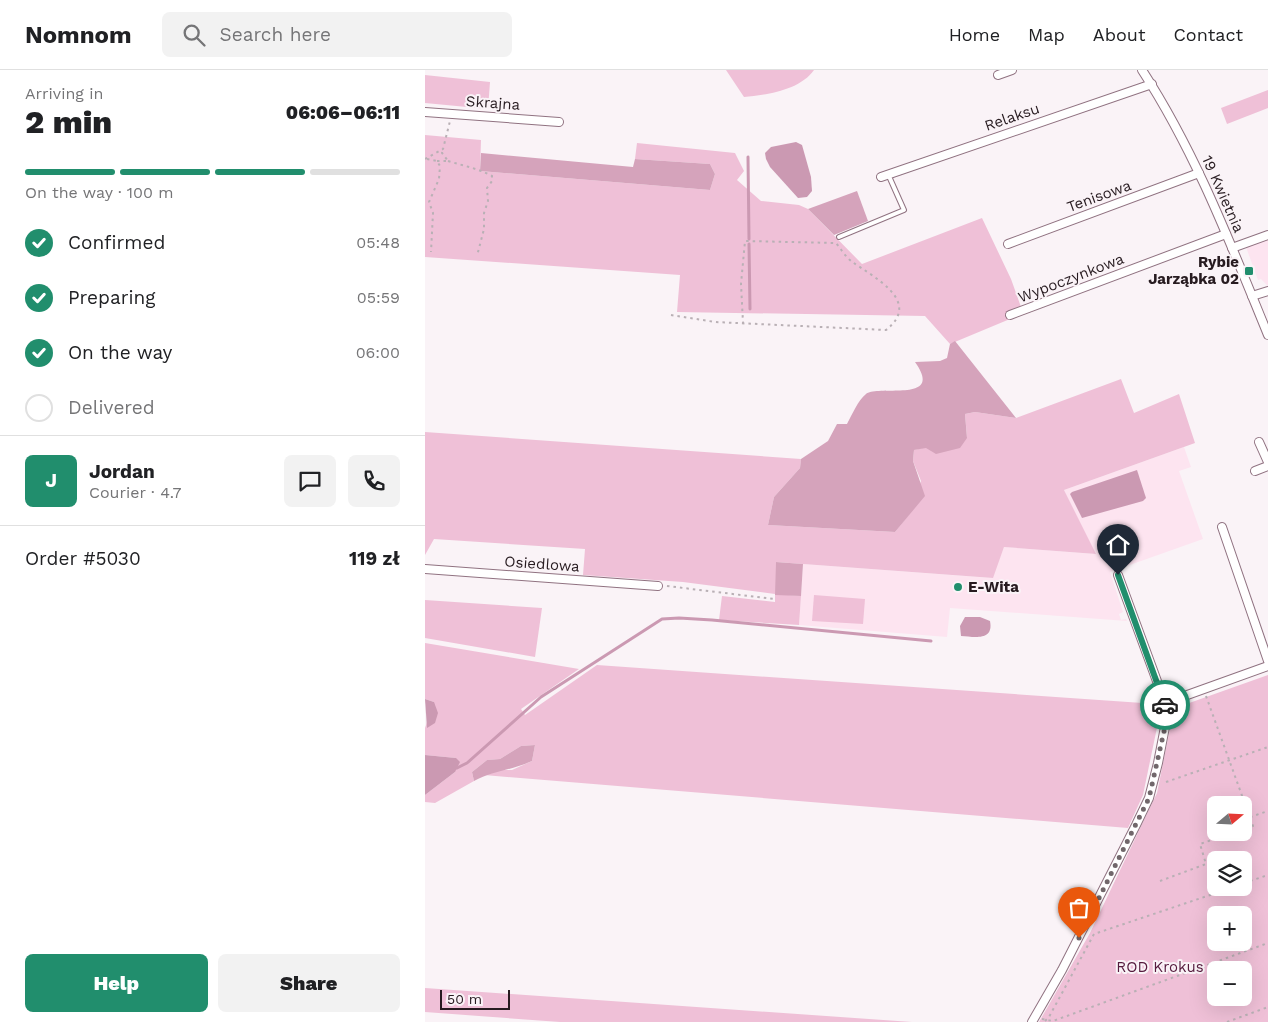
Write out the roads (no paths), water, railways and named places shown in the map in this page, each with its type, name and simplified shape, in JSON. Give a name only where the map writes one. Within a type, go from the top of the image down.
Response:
[{"type":"street","points":[[998,75],[1013,70]]},
{"type":"street","name":"19 Kwietnia","points":[[1142,70],[1152,84],[1199,173],[1268,335]]},
{"type":"street","name":"Relaksu","points":[[885,175],[1152,84]]},
{"type":"street","name":"Skrajna","points":[[425,112],[559,122]]},
{"type":"street","name":"Tenisowa","points":[[1008,244],[1199,173]]},
{"type":"street","name":"Wypoczynkowa","points":[[1010,316],[1226,234]]},
{"type":"street","points":[[1232,248],[1268,235]]},
{"type":"street","points":[[1252,296],[1268,291]]},
{"type":"street","points":[[1255,470],[1268,464],[1259,442]]},
{"type":"street","points":[[1222,527],[1268,660]]},
{"type":"street","name":"Osiedlowa","points":[[425,569],[658,586]]},
{"type":"street","points":[[1032,1022],[1062,970],[1149,798],[1165,727],[1165,703],[1118,575]]},
{"type":"street","points":[[1165,703],[1268,666]]},
{"type":"lane","points":[[839,237],[904,210],[885,175]]},
{"type":"waterway","points":[[748,157],[749,239]]},
{"type":"waterway","points":[[749,244],[750,309]]},
{"type":"waterway","points":[[457,768],[467,763],[541,697],[662,619],[712,620],[931,641]]},
{"type":"place","name":"Rybie Jarząbka 02","points":[[1249,271]]},
{"type":"place","name":"E-Wita","points":[[958,587]]},
{"type":"park label","name":"ROD Krokus","points":[[1160,967]]}]
